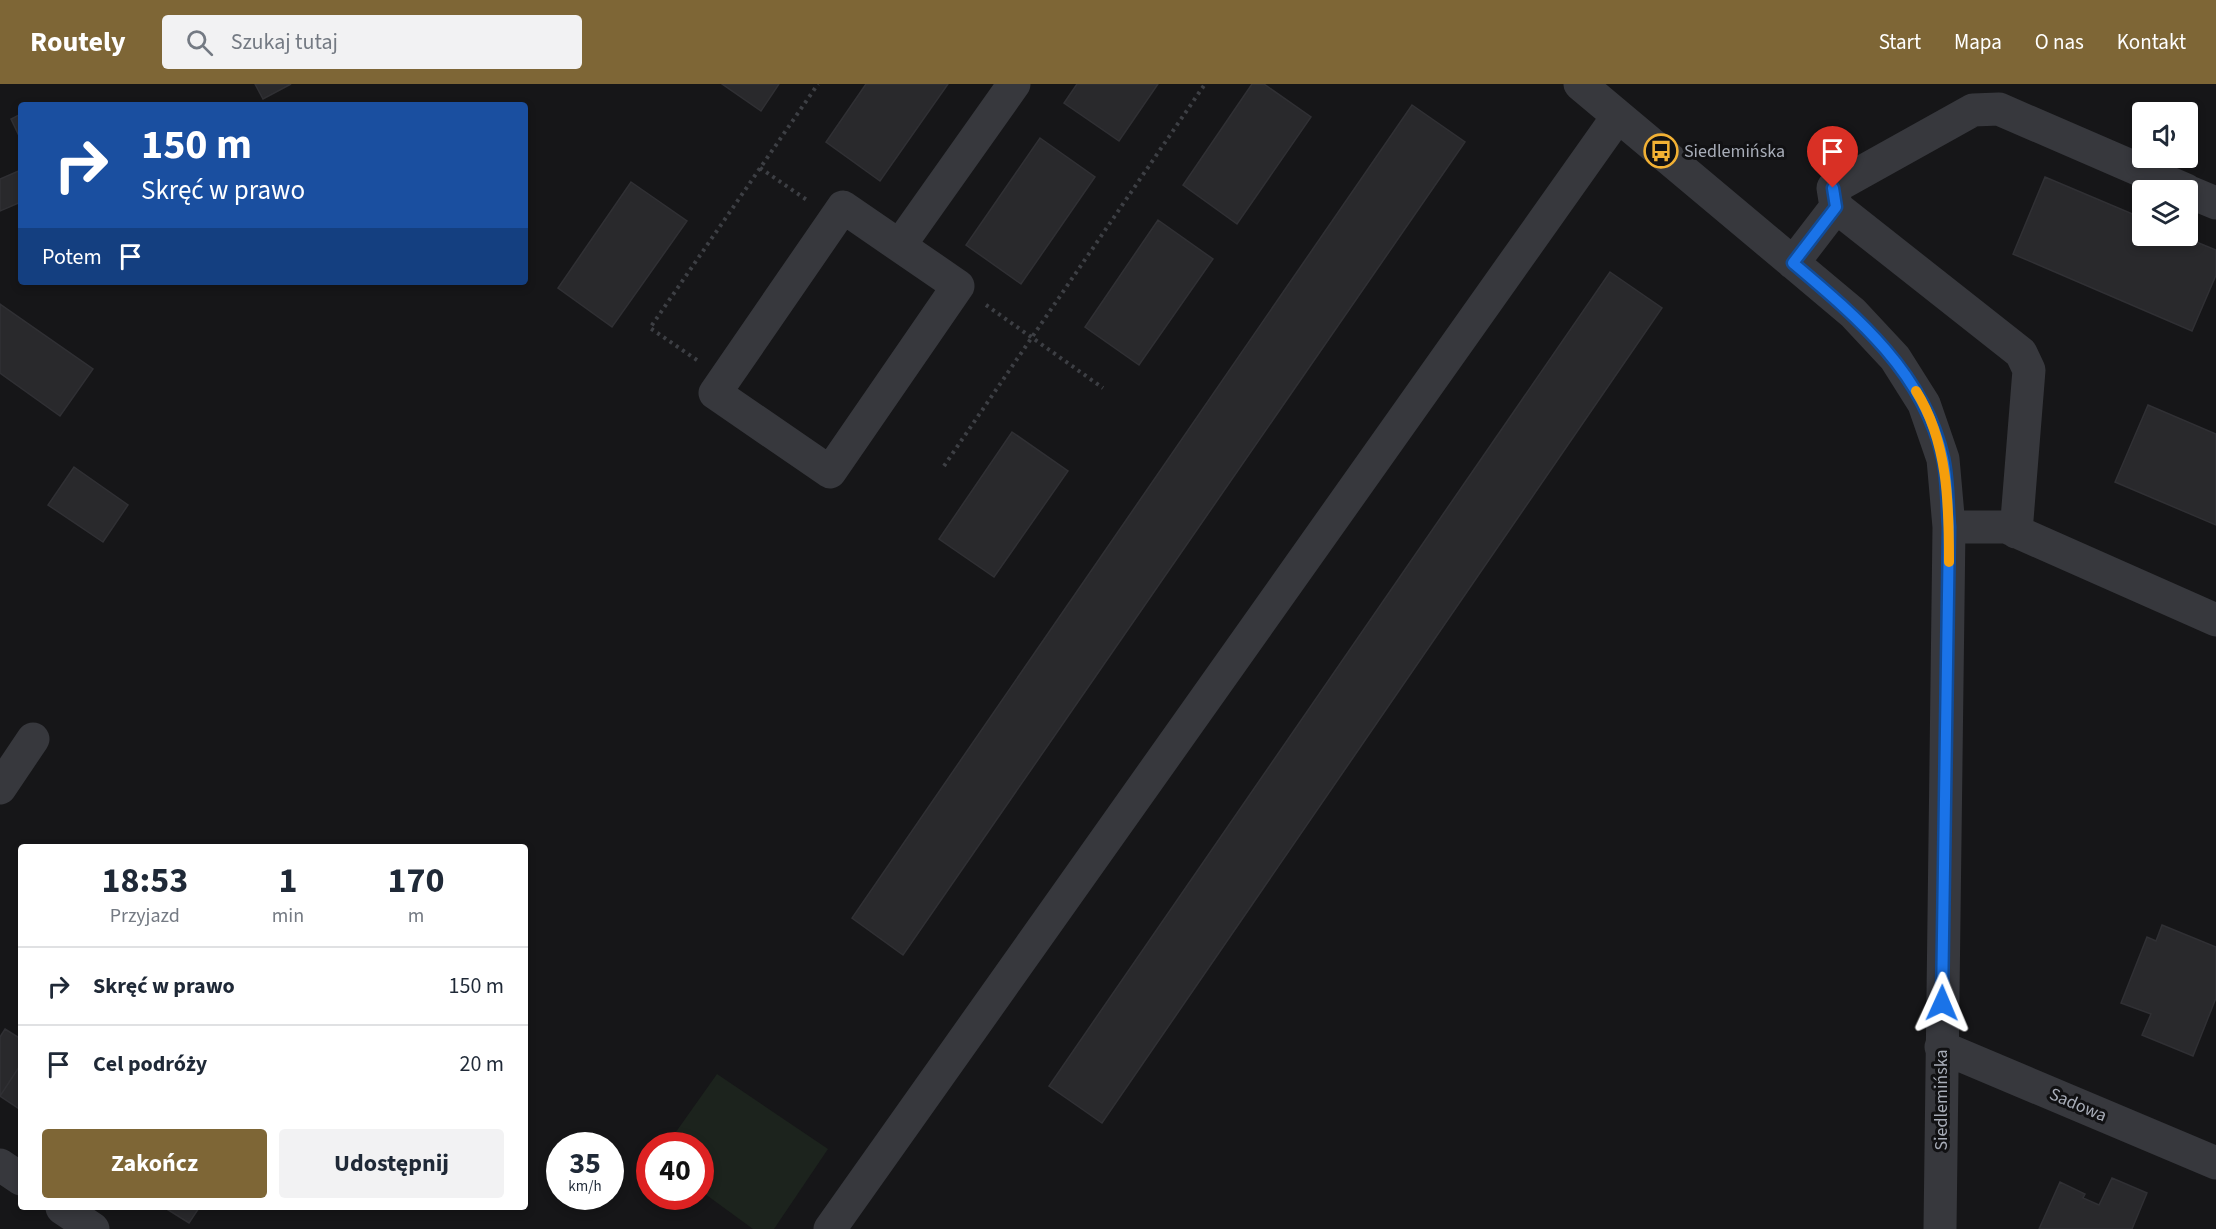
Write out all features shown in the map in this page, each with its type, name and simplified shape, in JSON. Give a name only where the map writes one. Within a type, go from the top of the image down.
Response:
[{"type":"street","points":[[900,245],[1014,84]]},
{"type":"street","name":"Siedlemińska","points":[[1580,84],[1853,313],[1895,358],[1924,404],[1943,459],[1949,527],[1940,1229]]},
{"type":"street","points":[[2016,531],[2029,370],[2021,353],[1836,207],[1833,188],[1973,110],[1999,109],[2162,180]]},
{"type":"street","points":[[830,1229],[1618,116]]},
{"type":"street","points":[[2198,196],[2216,204]]},
{"type":"street","points":[[843,207],[958,286],[830,472],[716,393],[835,219],[843,207]]},
{"type":"street","points":[[1793,263],[1836,207]]},
{"type":"street","points":[[1949,527],[2006,527],[2216,620]]},
{"type":"street","points":[[0,788],[33,739]]},
{"type":"street","name":"Sadowa","points":[[1941,1047],[2216,1163]]},
{"type":"street","points":[[0,1165],[18,1177]]},
{"type":"street","points":[[65,1210],[93,1229]]},
{"type":"path","points":[[725,379],[650,328],[818,84]]},
{"type":"path","points":[[944,466],[1205,84]]},
{"type":"path","points":[[760,168],[835,219]]},
{"type":"path","points":[[958,286],[1104,388]]},
{"type":"shaded area","points":[[717,1074],[828,1149],[774,1229],[753,1229],[714,1200],[714,1132],[676,1132]]},
{"type":"building","points":[[255,84],[291,84],[263,99]]},
{"type":"building","points":[[722,84],[779,84],[761,111]]},
{"type":"building","points":[[866,84],[948,84],[880,181],[826,142]]},
{"type":"building","points":[[1077,84],[1158,84],[1119,141],[1064,103]]},
{"type":"building","points":[[1252,84],[1264,84],[1311,117],[1237,224],[1183,185]]},
{"type":"building","points":[[1412,105],[1465,142],[903,955],[852,918]]},
{"type":"building","points":[[18,116],[18,134],[11,119]]},
{"type":"building","points":[[1040,138],[1095,177],[1021,284],[966,245]]},
{"type":"building","points":[[18,171],[18,203],[0,211],[0,179]]},
{"type":"building","points":[[2045,177],[2132,214],[2132,246],[2198,246],[2198,243],[2216,250],[2216,275],[2192,331],[2013,254]]},
{"type":"building","points":[[631,182],[687,221],[612,327],[558,288]]},
{"type":"building","points":[[1158,220],[1213,259],[1139,365],[1085,327]]},
{"type":"building","points":[[1610,272],[1662,308],[1102,1123],[1049,1086]]},
{"type":"building","points":[[0,304],[93,369],[60,416],[0,373]]},
{"type":"building","points":[[2148,405],[2216,434],[2216,525],[2115,482]]},
{"type":"building","points":[[1012,432],[1068,471],[994,577],[939,539]]},
{"type":"building","points":[[74,467],[128,505],[103,542],[48,505]]},
{"type":"building","points":[[2162,925],[2216,947],[2216,998],[2193,1056],[2142,1035],[2151,1014],[2121,1003],[2147,937],[2156,941]]},
{"type":"building","points":[[5,1029],[18,1037],[18,1069],[0,1096],[0,1037]]},
{"type":"building","points":[[18,1069],[18,1108],[0,1096]]},
{"type":"building","points":[[2112,1178],[2147,1193],[2132,1229],[2039,1229],[2060,1182],[2085,1194],[2083,1198],[2099,1205]]},
{"type":"building","points":[[168,1210],[198,1210],[189,1223]]},
{"type":"slow traffic","points":[[1916,391],[1924,404],[1943,459],[1949,527],[1949,562]]},
{"type":"place","name":"Siedlemińska","points":[[1661,151]]},
{"type":"route","points":[[1833,188],[1836,207],[1793,263],[1853,313],[1895,358],[1924,404],[1943,459],[1949,527],[1942,1003]]}]
